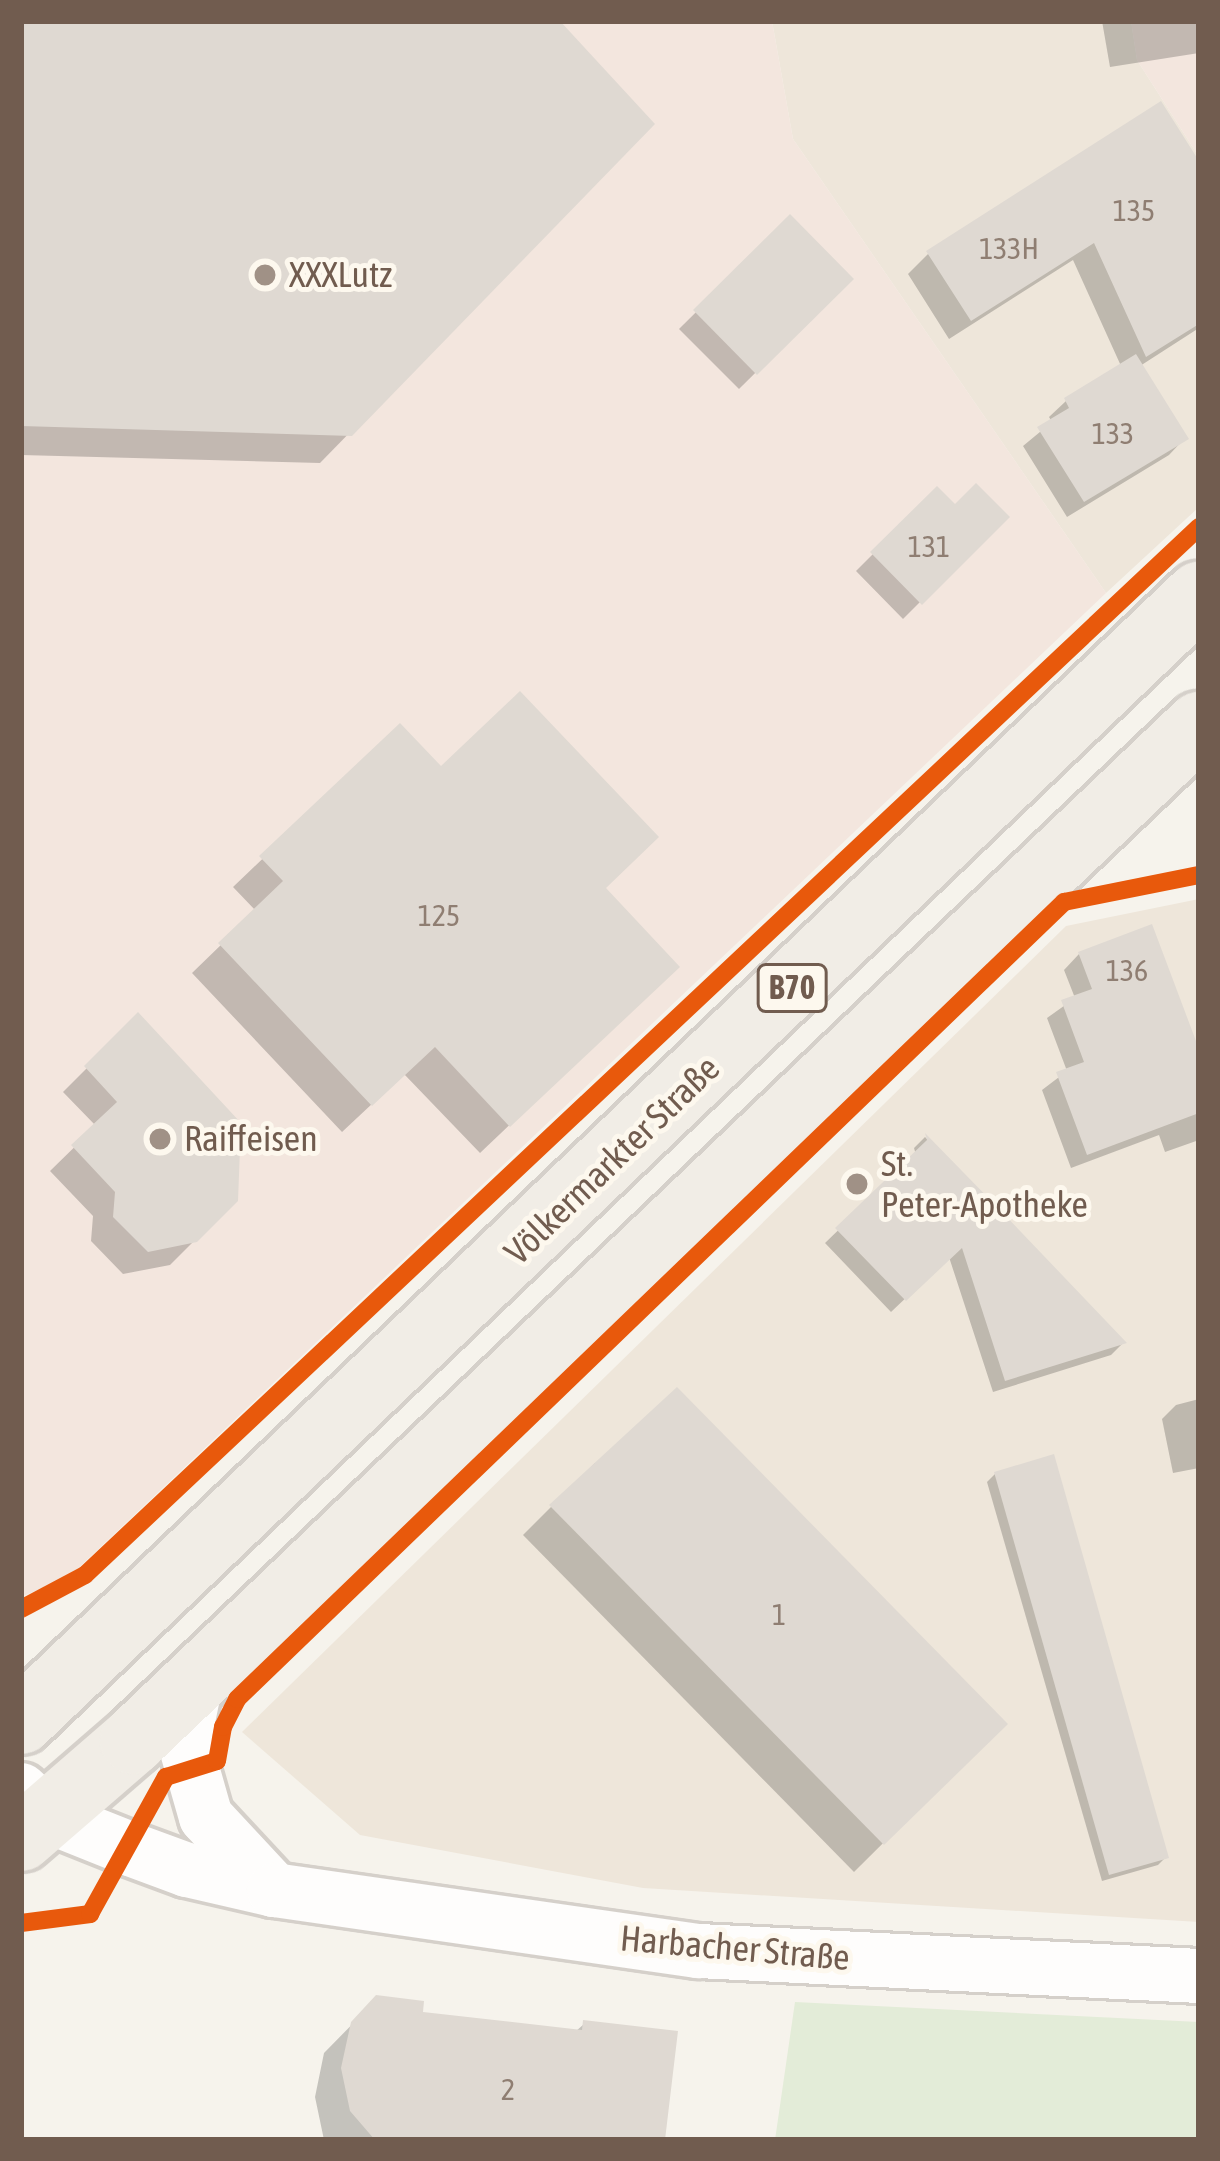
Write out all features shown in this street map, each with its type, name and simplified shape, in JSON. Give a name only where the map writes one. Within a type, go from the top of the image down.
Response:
[{"type":"main road","name":"Völkermarkter Straße","points":[[21,1721],[1199,595]]},
{"type":"main road","name":"B70","points":[[30,1815],[196,1682],[1199,725]]},
{"type":"street","points":[[196,1682],[184,1740],[206,1817],[274,1890]]},
{"type":"street","name":"Harbacher Straße","points":[[30,1815],[187,1870],[274,1890],[699,1951],[1199,1976]]},
{"type":"shaded area","points":[[21,21],[772,21],[793,139],[1106,593],[69,1577],[21,1597]]},
{"type":"shaded area","points":[[772,21],[1131,21],[1137,60],[1199,157],[1199,507],[1106,593],[793,139]]},
{"type":"shaded area","points":[[1131,21],[1199,21],[1199,157],[1137,60]]},
{"type":"shaded area","points":[[1199,899],[1199,1922],[643,1888],[360,1835],[242,1732],[1066,926]]},
{"type":"green space","points":[[795,2002],[1199,2022],[1199,2140],[775,2140]]},
{"type":"building","name":"XXXLutz","points":[[21,21],[560,21],[655,124],[352,436],[21,426]]},
{"type":"building","points":[[1161,101],[1199,161],[1199,324],[1146,357],[1094,243],[971,321],[926,251]]},
{"type":"building","points":[[790,214],[854,279],[757,375],[693,310]]},
{"type":"building","points":[[1136,354],[1189,439],[1084,502],[1037,427],[1069,408],[1064,398]]},
{"type":"building","points":[[976,483],[1010,517],[922,605],[870,552],[937,486],[955,504]]},
{"type":"building","points":[[520,691],[659,837],[606,888],[680,967],[510,1127],[435,1047],[372,1106],[218,943],[283,881],[259,856],[400,723],[441,766]]},
{"type":"building","points":[[1152,924],[1199,1049],[1199,1113],[1087,1155],[1056,1072],[1084,1062],[1061,1000],[1092,989],[1078,952]]},
{"type":"building","name":"Raiffeisen","points":[[138,1012],[241,1123],[238,1201],[197,1242],[148,1252],[113,1217],[115,1192],[71,1145],[117,1102],[84,1066]]},
{"type":"building","points":[[925,1133],[1127,1343],[1005,1381],[962,1248],[906,1301],[835,1228],[927,1140]]},
{"type":"building","points":[[677,1387],[1008,1724],[884,1845],[549,1505]]},
{"type":"building","points":[[1054,1454],[1169,1858],[1109,1875],[994,1472]]},
{"type":"building","points":[[376,1995],[424,2001],[423,2012],[582,2030],[583,2020],[678,2031],[665,2140],[375,2140],[350,2111],[341,2068],[351,2022]]},
{"type":"cycle path","points":[[21,1609],[85,1575],[1199,527]]},
{"type":"cycle path","points":[[21,1923],[90,1914],[166,1777],[217,1761],[223,1727],[237,1699],[1064,902],[1199,875]]},
{"type":"place","name":"XXXLutz","points":[[265,275]]},
{"type":"place","name":"Raiffeisen","points":[[160,1139]]},
{"type":"place","name":"St. Peter-Apotheke","points":[[857,1184]]}]
